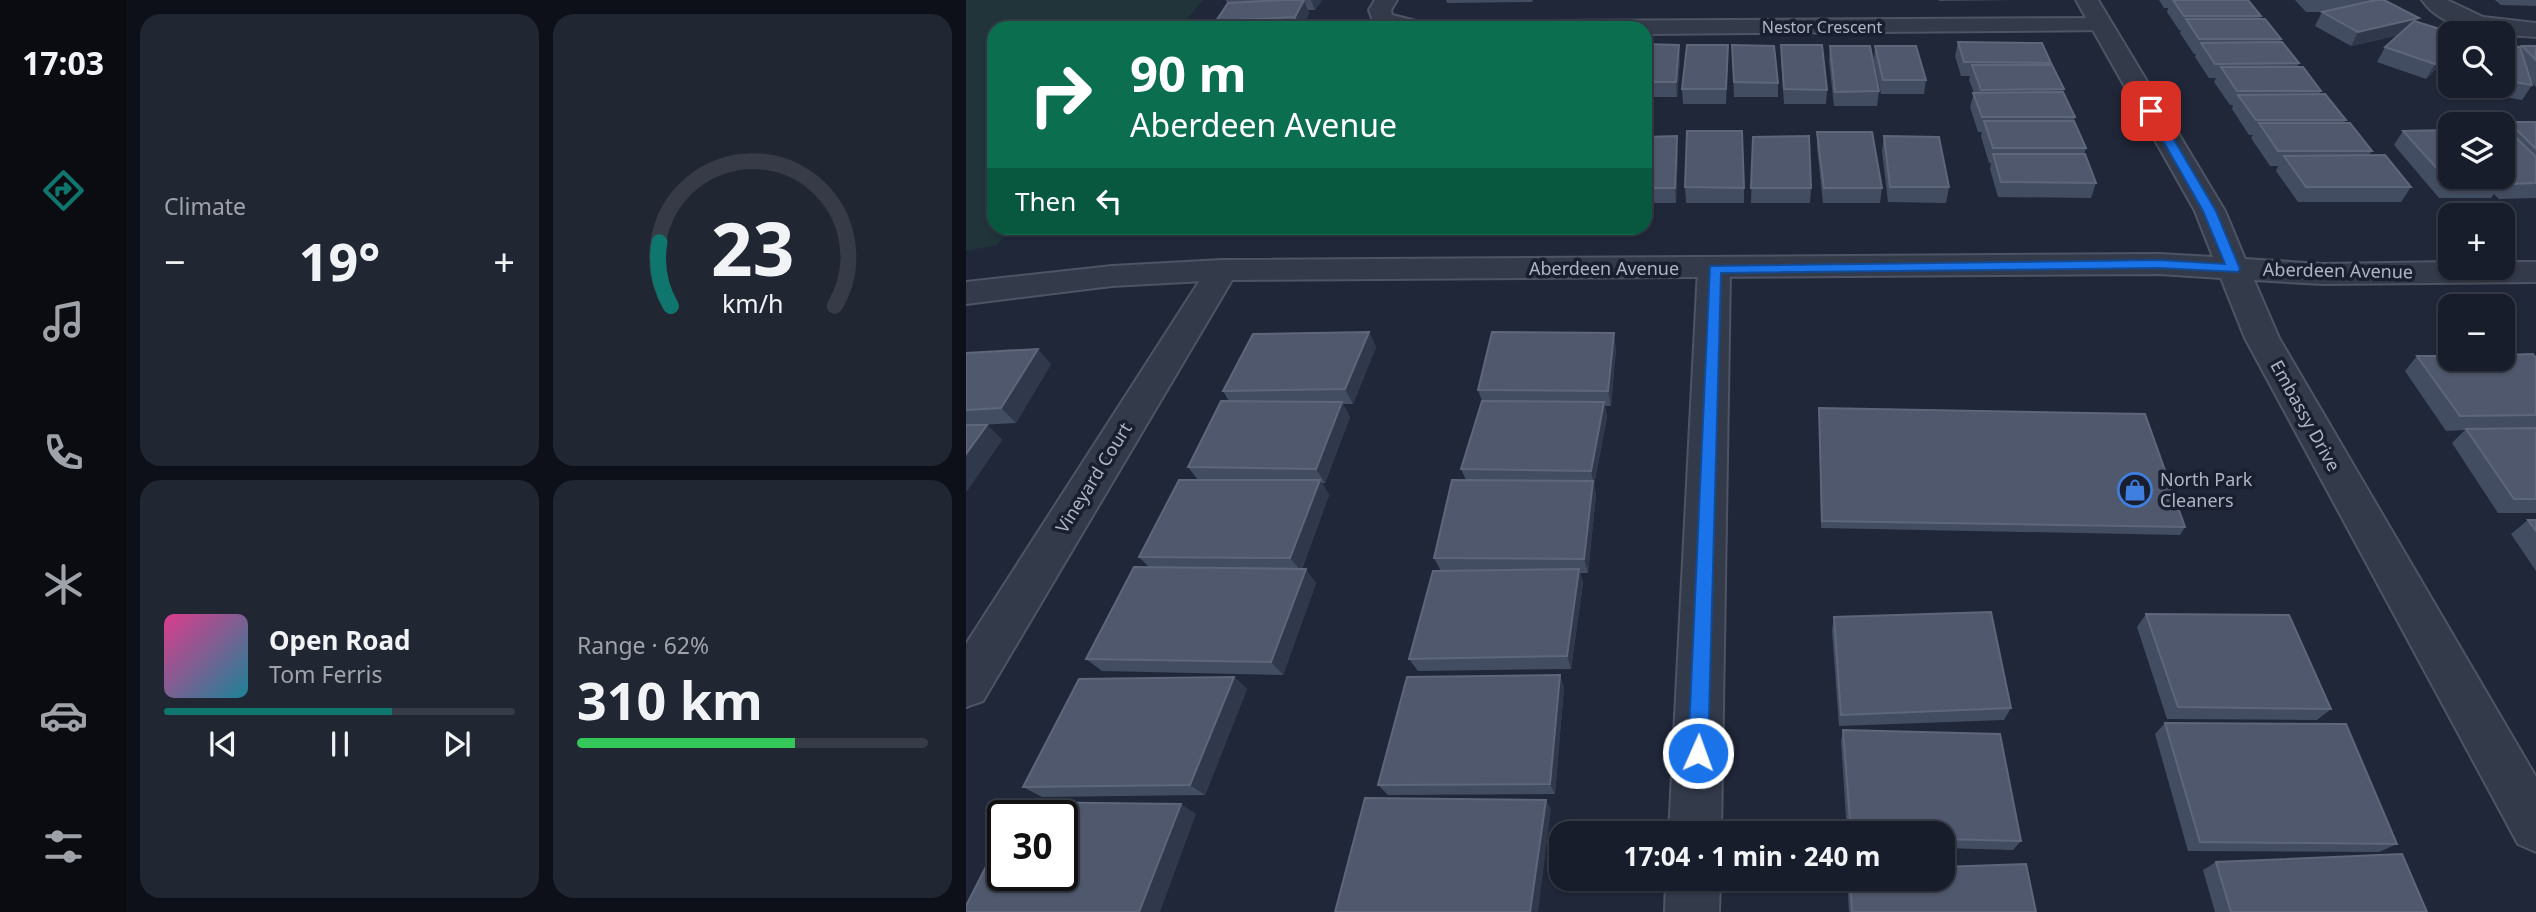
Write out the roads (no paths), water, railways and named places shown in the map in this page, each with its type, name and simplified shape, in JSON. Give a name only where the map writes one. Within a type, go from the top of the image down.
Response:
[{"type":"street","points":[[1386,0],[1380,10],[1382,19],[1390,21]]},
{"type":"street","name":"Embassy Drive","points":[[2087,0],[2210,211],[2262,338],[2536,826]]},
{"type":"street","points":[[2433,0],[2462,20],[2490,26],[2536,30]]},
{"type":"street","name":"Nestor Crescent","points":[[1652,27],[2100,25]]},
{"type":"street","name":"Aberdeen Avenue","points":[[966,293],[1112,275],[1222,270],[1714,269],[2159,264],[2322,274],[2536,272]]},
{"type":"street","points":[[1695,821],[1714,269]]},
{"type":"street","name":"Vineyard Court","points":[[966,685],[1222,270]]},
{"type":"street","points":[[1692,912],[1693,891]]},
{"type":"place","name":"North Park Cleaners","points":[[2135,490]]}]
